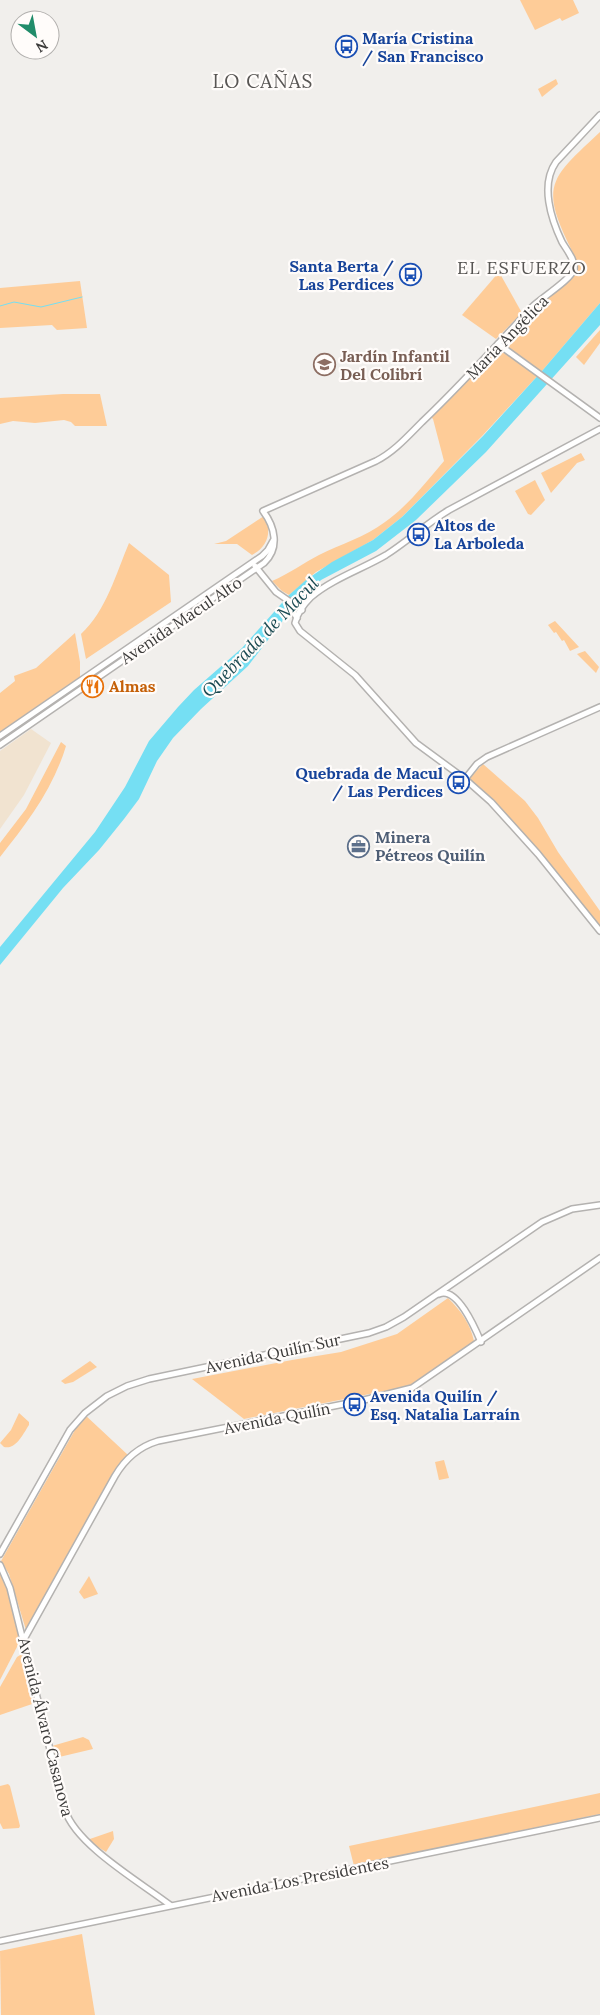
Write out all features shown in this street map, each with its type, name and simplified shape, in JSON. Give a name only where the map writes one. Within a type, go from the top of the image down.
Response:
[{"type":"street","name":"María Angélica","points":[[274,538],[272,526],[263,511],[376,461],[389,453],[453,393],[534,305],[573,273],[574,264],[552,216],[549,200],[550,179],[552,168],[556,162],[600,115]]},
{"type":"street","points":[[498,344],[600,418]]},
{"type":"street","points":[[297,609],[318,592],[388,554],[442,515],[600,429]]},
{"type":"street","name":"Avenida Macul Alto","points":[[0,736],[252,562],[268,550],[274,538]]},
{"type":"street","name":"Avenida Macul Alto","points":[[0,745],[257,568],[270,556],[274,547],[274,538]]},
{"type":"street","points":[[252,562],[272,587],[297,609]]},
{"type":"street","points":[[297,609],[295,623],[300,631],[355,675],[416,743],[465,779],[491,802],[538,854],[600,931]]},
{"type":"street","points":[[465,779],[477,764],[487,757],[600,707]]},
{"type":"street","name":"Avenida Quilín Sur","points":[[0,1554],[70,1430],[85,1414],[107,1396],[127,1386],[149,1379],[369,1333],[396,1322],[547,1219],[572,1210],[600,1205]]},
{"type":"street","name":"Avenida Quilín","points":[[24,1641],[117,1472],[127,1459],[140,1449],[158,1441],[408,1390],[481,1342],[600,1258]]},
{"type":"street","points":[[453,1282],[448,1288],[449,1293],[470,1317],[481,1342]]},
{"type":"street","points":[[436,1295],[444,1292],[449,1293]]},
{"type":"street","name":"Avenida Álvaro Casanova","points":[[0,1565],[8,1582],[70,1823],[88,1844],[170,1905]]},
{"type":"street","name":"Avenida Los Presidentes","points":[[0,1940],[600,1818]]},
{"type":"shaded area","points":[[520,0],[573,0],[579,13],[562,21],[560,18],[535,30]]},
{"type":"shaded area","points":[[556,79],[558,84],[542,97],[538,89]]},
{"type":"shaded area","points":[[600,132],[600,303],[542,371],[483,435],[402,517],[373,540],[316,572],[289,595],[282,591],[272,581],[319,555],[377,527],[393,516],[416,493],[444,461],[431,417],[539,305],[577,273],[577,262],[555,211],[553,197],[555,184],[560,173],[570,161]]},
{"type":"shaded area","points":[[499,272],[522,313],[496,339],[462,315]]},
{"type":"shaded area","points":[[80,281],[87,328],[57,330],[52,325],[0,328],[0,288]]},
{"type":"shaded area","points":[[600,330],[600,343],[584,365],[576,357]]},
{"type":"shaded area","points":[[100,394],[107,426],[75,426],[71,422],[64,420],[35,423],[13,421],[0,424],[0,398]]},
{"type":"shaded area","points":[[581,453],[585,460],[577,463],[551,493],[541,473]]},
{"type":"shaded area","points":[[535,480],[545,500],[531,515],[528,514],[515,491]]},
{"type":"shaded area","points":[[264,516],[268,528],[267,539],[261,548],[252,555],[237,544],[214,544],[226,541]]},
{"type":"shaded area","points":[[129,543],[169,575],[171,602],[86,659],[81,634],[90,625],[104,603]]},
{"type":"shaded area","points":[[555,621],[579,647],[570,651],[564,640],[562,641],[548,625]]},
{"type":"shaded area","points":[[75,633],[80,662],[80,679],[0,734],[0,693],[15,681],[14,676],[36,668]]},
{"type":"shaded area","points":[[585,651],[599,667],[596,673],[577,654]]},
{"type":"shaded area","points":[[31,729],[51,743],[24,795],[0,829],[0,751]]},
{"type":"shaded area","points":[[61,742],[66,746],[61,762],[47,791],[0,857],[0,843],[26,809]]},
{"type":"shaded area","points":[[483,764],[525,801],[538,818],[558,852],[600,911],[600,927],[538,851],[469,779]]},
{"type":"shaded area","points":[[448,1298],[464,1318],[474,1341],[415,1385],[244,1419],[192,1379],[341,1352],[397,1334]]},
{"type":"shaded area","points":[[90,1361],[97,1367],[73,1382],[65,1384],[61,1381]]},
{"type":"shaded area","points":[[19,1413],[29,1422],[29,1425],[16,1444],[4,1447],[0,1443],[11,1430]]},
{"type":"shaded area","points":[[84,1414],[128,1455],[115,1473],[26,1630],[9,1574],[1,1561]]},
{"type":"shaded area","points":[[444,1460],[449,1478],[439,1480],[435,1462]]},
{"type":"shaded area","points":[[0,1571],[5,1581],[20,1641],[0,1680]]},
{"type":"shaded area","points":[[89,1576],[98,1594],[84,1599],[79,1592]]},
{"type":"shaded area","points":[[22,1654],[25,1659],[35,1703],[0,1715],[0,1687],[17,1657]]},
{"type":"shaded area","points":[[83,1737],[89,1740],[93,1749],[55,1758],[52,1746]]},
{"type":"shaded area","points":[[8,1784],[19,1828],[3,1829],[0,1823],[0,1786]]},
{"type":"shaded area","points":[[600,1793],[600,1814],[354,1866],[349,1846]]},
{"type":"shaded area","points":[[113,1831],[114,1839],[106,1852],[87,1840]]},
{"type":"shaded area","points":[[82,1934],[95,2015],[1,2015],[0,1951]]},
{"type":"water","name":"Quebrada de Macul","points":[[600,303],[600,325],[486,452],[416,520],[376,551],[321,580],[284,619],[248,666],[201,709],[173,738],[157,761],[139,799],[124,819],[99,850],[63,888],[0,965],[0,947],[95,832],[125,787],[149,741],[178,707],[194,690],[242,648],[289,595],[306,580],[332,562],[373,540],[402,517],[483,436]]},
{"type":"waterway","points":[[0,306],[14,302],[41,307],[82,297]]},
{"type":"place","name":"María Cristina / San Francisco","points":[[346,47]]},
{"type":"place","name":"Santa Berta / Las Perdices","points":[[410,275]]},
{"type":"place","name":"Jardín Infantil Del Colibrí","points":[[324,365]]},
{"type":"place","name":"Altos de La Arboleda","points":[[418,534]]},
{"type":"place","name":"Almas","points":[[93,686]]},
{"type":"place","name":"Quebrada de Macul / Las Perdices","points":[[459,782]]},
{"type":"place","name":"Minera Pétreos Quilín","points":[[359,846]]},
{"type":"place","name":"Avenida Quilín / Esq. Natalia Larraín","points":[[354,1405]]},
{"type":"district","name":"LO CAÑAS","points":[[263,81]]},
{"type":"district","name":"EL ESFUERZO","points":[[522,267]]}]
